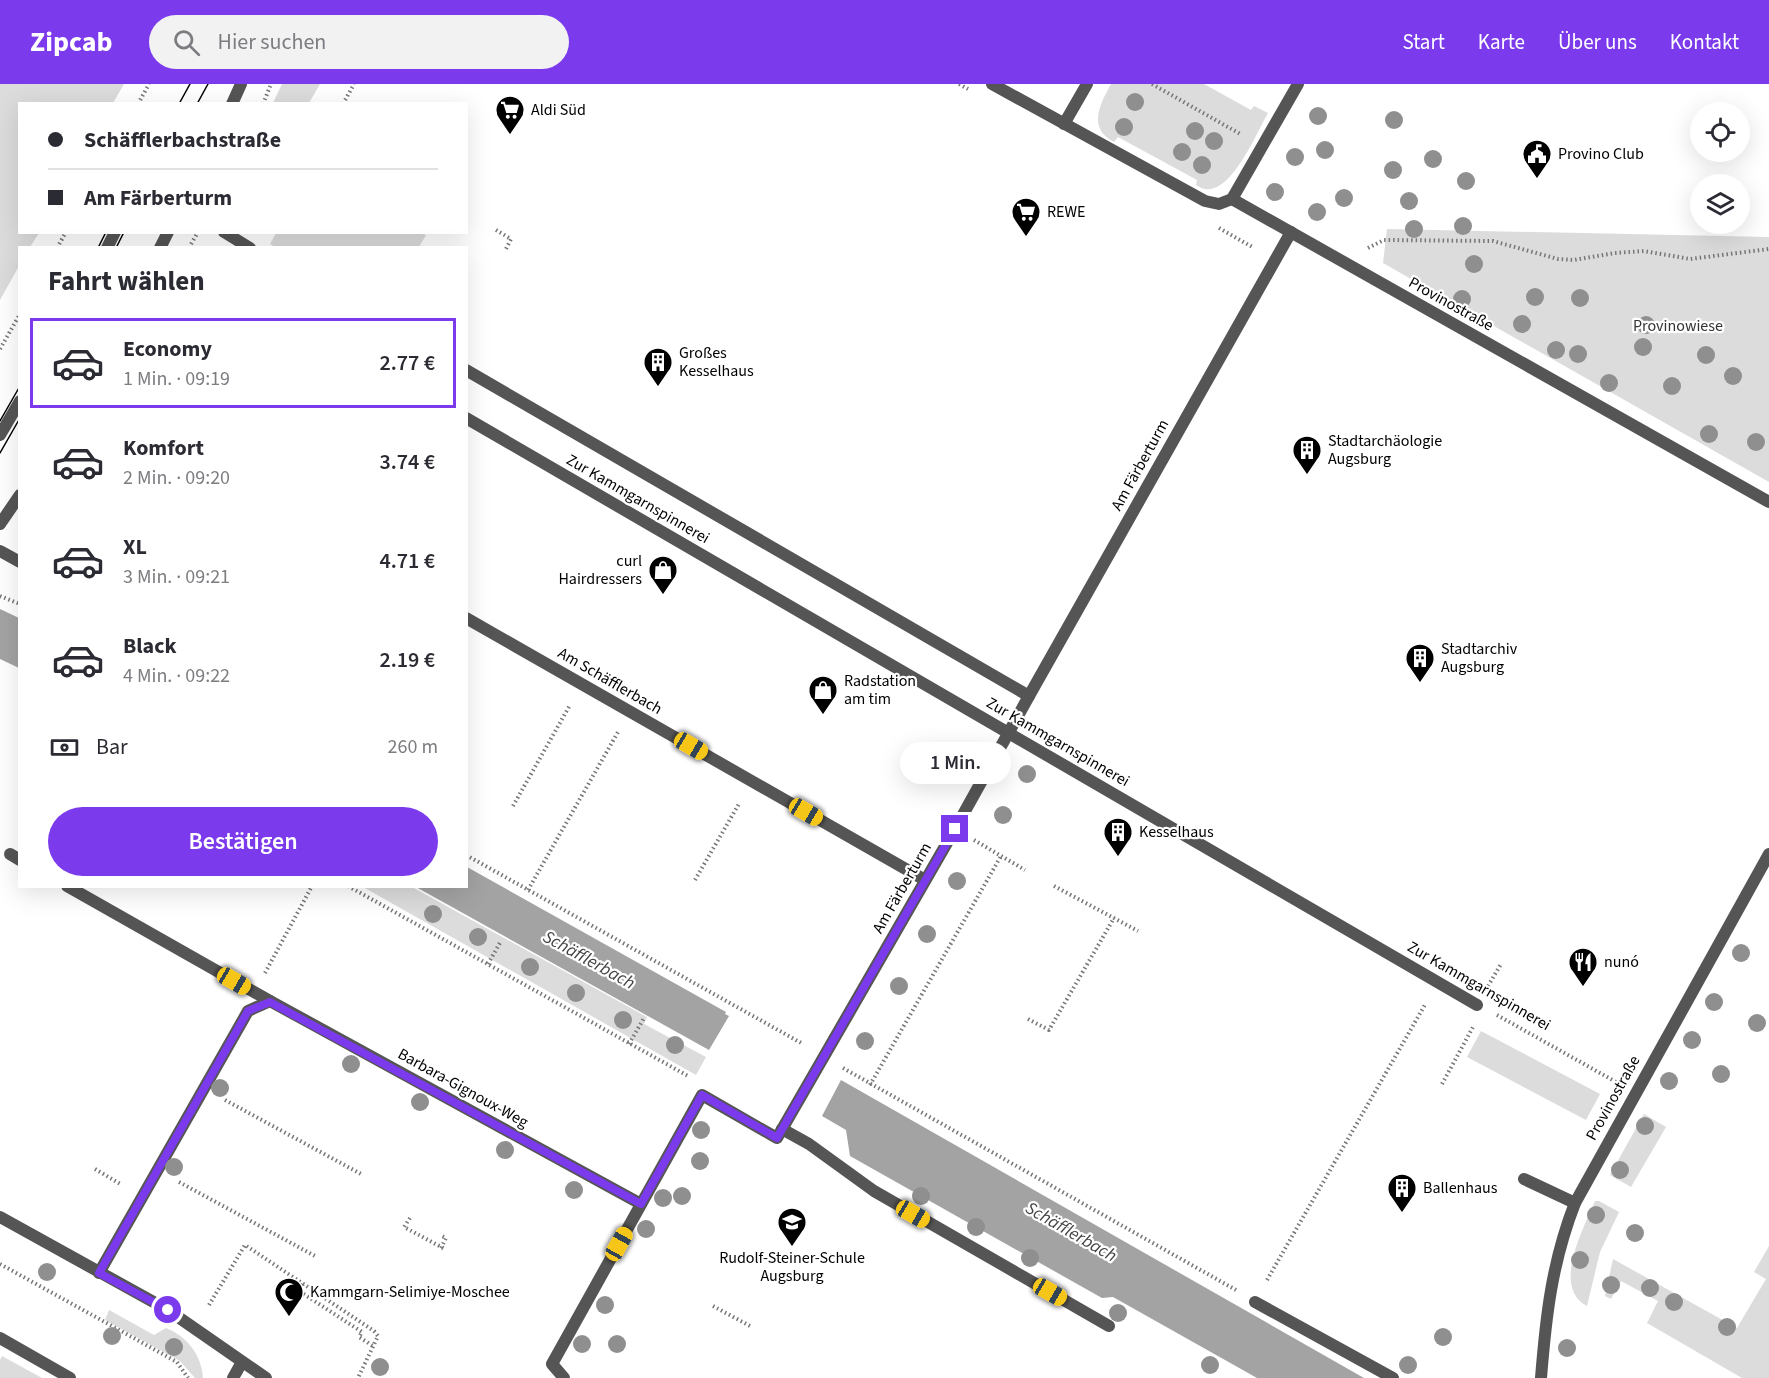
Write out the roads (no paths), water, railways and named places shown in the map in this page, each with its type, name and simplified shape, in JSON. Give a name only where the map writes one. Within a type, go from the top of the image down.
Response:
[{"type":"street","points":[[233,102],[241,84]]},
{"type":"street","points":[[992,84],[1205,201],[1219,204],[1232,199],[1298,84]]},
{"type":"street","points":[[1064,124],[1087,84]]},
{"type":"street","name":"Provinostraße","points":[[1232,199],[1769,502]]},
{"type":"street","name":"Am Färberturm","points":[[782,1129],[1010,733],[1291,232]]},
{"type":"street","points":[[227,234],[247,246]]},
{"type":"street","name":"Zur Kammgarnspinnerei","points":[[468,371],[1029,696]]},
{"type":"street","points":[[0,435],[18,404]]},
{"type":"street","name":"Zur Kammgarnspinnerei","points":[[468,419],[1481,1006]]},
{"type":"street","points":[[0,524],[18,498]]},
{"type":"street","points":[[0,551],[18,561]]},
{"type":"street","name":"Am Schäfflerbach","points":[[468,619],[926,880]]},
{"type":"street","name":"Provinostraße","points":[[1541,1378],[1555,1264],[1562,1236],[1575,1203],[1769,854]]},
{"type":"street","name":"Barbara-Gignoux-Weg","points":[[71,888],[270,1002],[641,1204]]},
{"type":"street","points":[[99,1273],[248,1011],[270,1002]]},
{"type":"street","points":[[564,1378],[552,1364],[702,1095],[777,1138],[782,1129],[809,1144],[874,1191],[1109,1326]]},
{"type":"street","points":[[1524,1179],[1575,1203]]},
{"type":"street","points":[[0,1217],[168,1310],[266,1378]]},
{"type":"street","points":[[1255,1302],[1393,1378]]},
{"type":"street","points":[[0,1338],[70,1378]]},
{"type":"street","points":[[233,1378],[242,1362]]},
{"type":"water","points":[[0,609],[18,618],[18,668],[0,659]]},
{"type":"water","name":"Schäfflerbach","points":[[468,868],[726,1012],[725,1014],[729,1016],[709,1050],[418,888],[468,888]]},
{"type":"water","name":"Schäfflerbach","points":[[841,1080],[1364,1378],[1257,1378],[1113,1297],[1102,1298],[850,1156],[846,1130],[822,1116]]},
{"type":"tram line","points":[[180,102],[190,84]]},
{"type":"tram line","points":[[198,102],[208,84]]},
{"type":"tram line","points":[[99,246],[105,234]]},
{"type":"tram line","points":[[117,246],[123,234]]},
{"type":"tram line","points":[[0,421],[18,390]]},
{"type":"tram line","points":[[0,453],[18,422]]},
{"type":"place","name":"Aldi Süd","points":[[510,136]]},
{"type":"place","name":"Provino Club","points":[[1537,180]]},
{"type":"place","name":"REWE","points":[[1026,238]]},
{"type":"place","name":"Großes Kesselhaus","points":[[658,388]]},
{"type":"place","name":"Stadtarchäologie Augsburg","points":[[1307,476]]},
{"type":"place","name":"curl Hairdressers","points":[[663,596]]},
{"type":"place","name":"Stadtarchiv Augsburg","points":[[1420,684]]},
{"type":"place","name":"Radstation am tim","points":[[823,716]]},
{"type":"place","name":"Kesselhaus","points":[[1118,858]]},
{"type":"place","name":"nunó","points":[[1583,988]]},
{"type":"place","name":"Ballenhaus","points":[[1402,1214]]},
{"type":"place","name":"Rudolf-Steiner-Schule Augsburg","points":[[792,1248]]},
{"type":"place","name":"Kammgarn-Selimiye-Moschee","points":[[289,1318]]},
{"type":"park label","name":"Provinowiese","points":[[1678,326]]}]
